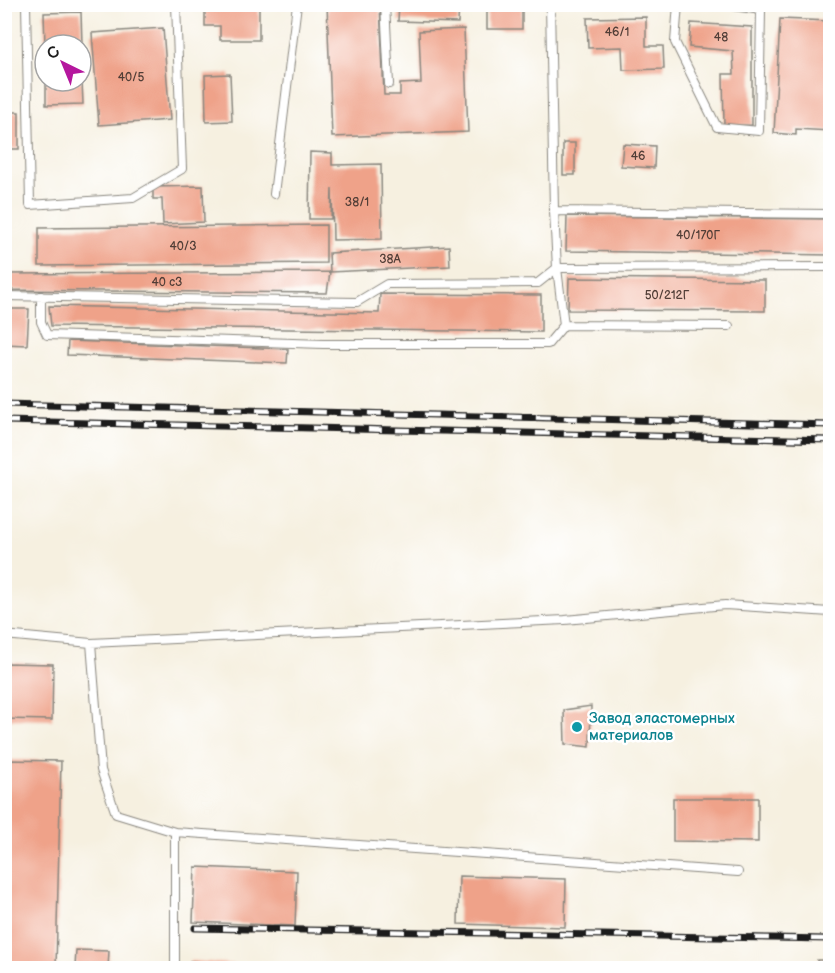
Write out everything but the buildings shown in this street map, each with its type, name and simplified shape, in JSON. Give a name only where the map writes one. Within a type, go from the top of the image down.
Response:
[{"type":"lane","points":[[26,4],[30,205],[133,198],[182,169],[176,4]]},
{"type":"lane","points":[[274,194],[297,4]]},
{"type":"lane","points":[[385,4],[389,84]]},
{"type":"lane","points":[[41,296],[41,322],[47,335],[323,344],[548,344],[564,325],[557,268],[554,211],[550,4]]},
{"type":"lane","points":[[678,4],[675,42],[717,127],[759,131],[761,10],[719,4]]},
{"type":"lane","points":[[554,211],[831,214]]},
{"type":"lane","points":[[4,296],[357,302],[387,284],[537,283],[557,268],[831,267]]},
{"type":"lane","points":[[564,325],[729,326]]},
{"type":"lane","points":[[4,635],[91,644],[566,620],[725,604],[831,612]]},
{"type":"lane","points":[[91,644],[101,770],[116,814],[175,832],[738,872]]},
{"type":"lane","points":[[175,832],[175,969]]},
{"type":"railway","points":[[4,404],[830,425]]},
{"type":"railway","points":[[4,421],[830,440]]},
{"type":"railway","points":[[195,928],[830,939]]},
{"type":"place","name":"Завод эластомерных материалов","points":[[577,727]]}]
